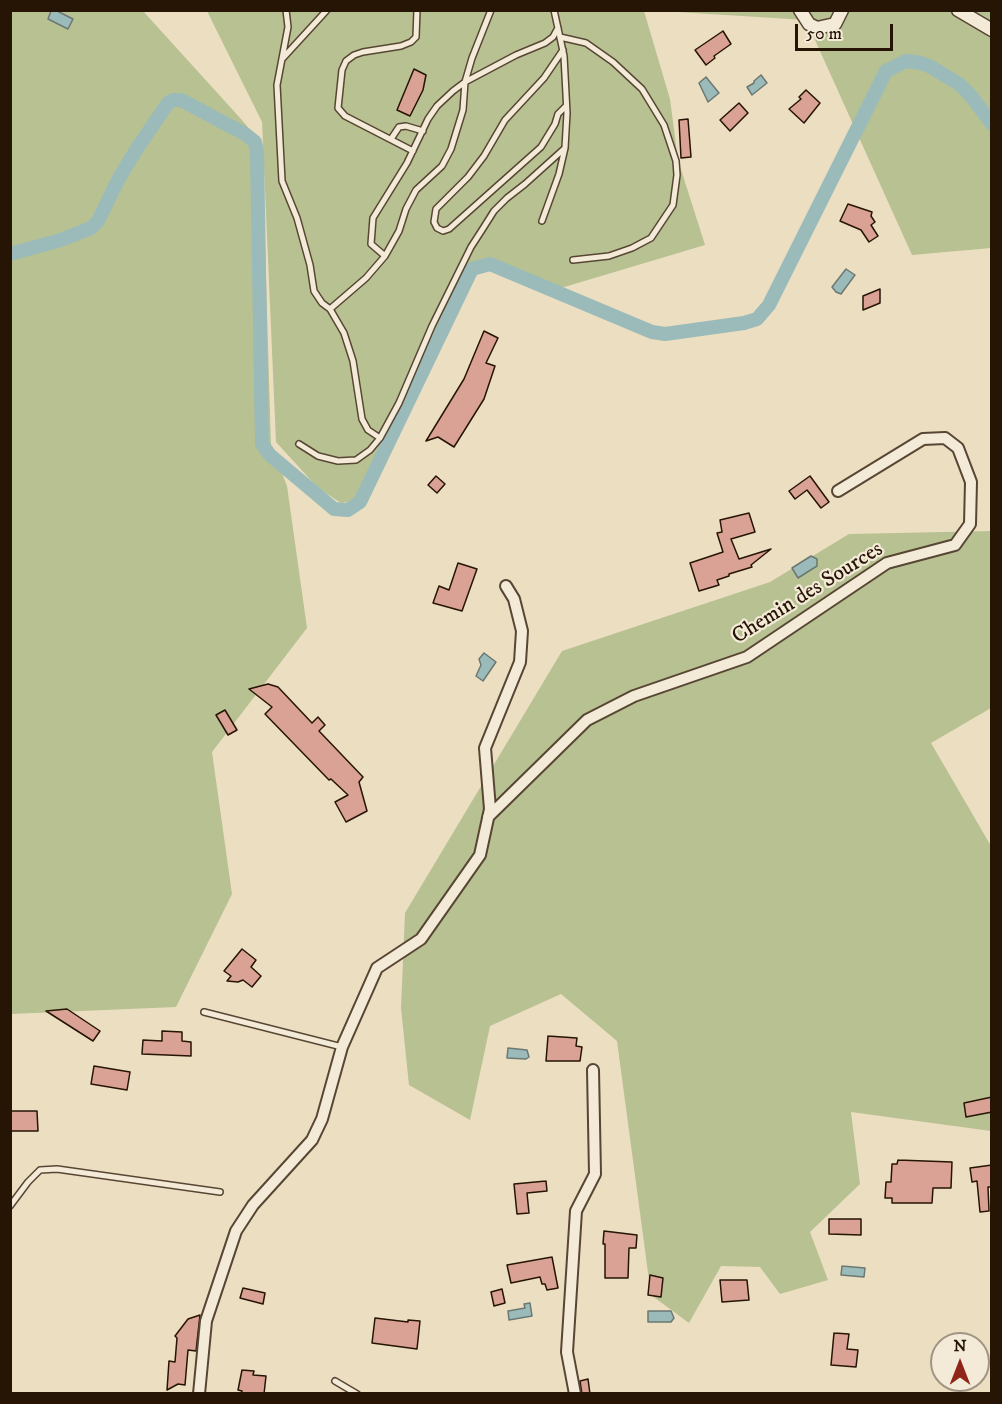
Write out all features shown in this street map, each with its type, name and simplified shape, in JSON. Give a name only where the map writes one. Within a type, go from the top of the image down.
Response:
[{"type":"street","points":[[800,10],[808,24],[817,28],[835,24],[842,10]]},
{"type":"street","points":[[958,10],[992,30]]},
{"type":"street","name":"Chemin des Sources","points":[[488,817],[587,720],[634,696],[747,657],[887,563],[955,545],[970,524],[971,482],[958,448],[945,438],[923,439],[838,490]]},
{"type":"street","points":[[199,1394],[206,1321],[237,1231],[254,1205],[312,1140],[322,1119],[342,1047],[377,968],[421,939],[480,855],[490,809],[485,748],[520,662],[522,631],[514,599],[506,586]]},
{"type":"street","points":[[575,1394],[567,1352],[576,1211],[595,1174],[593,1070]]},
{"type":"lane","points":[[286,10],[288,27],[277,85],[282,181],[297,218],[310,265],[314,291],[322,303],[330,309],[349,347],[362,418],[368,430],[380,438]]},
{"type":"lane","points":[[282,58],[327,10]]},
{"type":"lane","points":[[413,151],[345,116],[340,110],[344,65],[354,55],[411,42],[416,37],[417,10]]},
{"type":"lane","points":[[330,309],[366,279],[385,256],[399,231],[406,209],[416,190],[442,166],[451,149],[463,110],[465,82],[472,58],[491,10]]},
{"type":"lane","points":[[542,221],[560,174],[565,148],[566,106],[563,50],[554,10]]},
{"type":"lane","points":[[385,256],[371,244],[373,218],[438,106],[465,82],[516,55],[545,43],[553,37],[558,28]]},
{"type":"lane","points":[[560,37],[586,43],[613,62],[642,90],[664,125],[676,161],[677,175],[672,205],[651,238],[609,256],[573,260]]},
{"type":"lane","points":[[563,50],[544,78],[505,120],[474,169],[436,209],[434,222],[437,228],[443,231],[449,229],[541,147],[555,124],[558,114],[566,106]]},
{"type":"lane","points":[[391,139],[399,127],[406,126],[423,131]]},
{"type":"lane","points":[[299,444],[318,456],[338,461],[356,460],[370,450],[380,438],[399,404],[432,326],[471,247],[494,212],[507,198],[565,148]]},
{"type":"lane","points":[[204,1012],[342,1047]]},
{"type":"lane","points":[[10,1206],[40,1170],[57,1169],[220,1192]]},
{"type":"lane","points":[[335,1381],[357,1394]]},
{"type":"green space","points":[[645,10],[991,11],[991,248],[912,255],[806,20]]},
{"type":"green space","points":[[10,11],[143,11],[262,144],[271,446],[287,486],[307,628],[212,752],[232,894],[176,1007],[11,1014]]},
{"type":"green space","points":[[207,11],[644,11],[670,99],[678,160],[705,245],[561,288],[491,260],[483,260],[467,266],[368,478],[356,500],[341,503],[318,488],[276,442],[262,122]]},
{"type":"green space","points":[[991,531],[991,708],[931,743],[991,846],[991,1131],[851,1112],[860,1184],[810,1232],[828,1280],[780,1294],[760,1267],[721,1266],[689,1323],[651,1295],[617,1041],[561,994],[490,1026],[470,1120],[409,1085],[401,1008],[405,913],[562,651],[770,582],[849,534]]},
{"type":"water","points":[[51,11],[57,11],[73,19],[68,29],[48,19]]},
{"type":"water","points":[[761,75],[767,83],[752,95],[747,87]]},
{"type":"water","points":[[706,77],[719,93],[708,102],[699,83]]},
{"type":"water","points":[[846,269],[855,275],[841,294],[832,287]]},
{"type":"water","points":[[811,556],[817,559],[817,566],[798,578],[792,568]]},
{"type":"water","points":[[484,653],[496,662],[483,681],[476,676],[481,665],[479,659]]},
{"type":"water","points":[[508,1048],[527,1050],[529,1057],[526,1059],[507,1058]]},
{"type":"water","points":[[842,1266],[865,1268],[864,1277],[841,1275]]},
{"type":"water","points":[[530,1303],[532,1316],[509,1320],[508,1311],[525,1308],[524,1304]]},
{"type":"water","points":[[648,1311],[671,1311],[674,1318],[671,1322],[648,1322]]},
{"type":"building","points":[[723,31],[731,44],[706,65],[695,50]]},
{"type":"building","points":[[414,69],[426,75],[423,90],[410,116],[397,110]]},
{"type":"building","points":[[806,90],[820,103],[804,123],[789,109],[801,99],[799,97]]},
{"type":"building","points":[[739,103],[748,113],[730,131],[720,120]]},
{"type":"building","points":[[688,119],[691,157],[681,158],[679,120]]},
{"type":"building","points":[[848,204],[872,212],[871,216],[875,222],[871,225],[878,236],[869,242],[861,230],[840,221]]},
{"type":"building","points":[[880,289],[880,303],[863,310],[863,296]]},
{"type":"building","points":[[484,331],[498,338],[486,363],[495,366],[484,399],[454,447],[438,437],[426,441],[464,379]]},
{"type":"building","points":[[436,476],[445,484],[437,493],[428,485]]},
{"type":"building","points":[[810,476],[829,502],[821,508],[807,490],[795,499],[789,491]]},
{"type":"building","points":[[749,513],[755,532],[731,539],[739,559],[771,549],[751,565],[752,567],[729,574],[717,580],[719,585],[699,591],[690,563],[723,552],[717,533],[722,532],[720,520]]},
{"type":"building","points":[[458,563],[477,569],[462,611],[433,603],[439,586],[449,590]]},
{"type":"building","points":[[268,684],[278,687],[312,723],[318,717],[325,725],[319,731],[363,777],[359,782],[367,811],[346,822],[335,802],[348,795],[331,779],[329,780],[265,714],[272,707],[249,689]]},
{"type":"building","points":[[225,710],[237,730],[228,735],[216,715]]},
{"type":"building","points":[[242,949],[256,960],[251,967],[261,976],[252,987],[243,980],[227,981],[231,976],[224,971]]},
{"type":"building","points":[[67,1009],[100,1031],[93,1041],[46,1011]]},
{"type":"building","points":[[162,1031],[182,1032],[182,1041],[191,1042],[191,1056],[142,1054],[143,1040],[162,1041]]},
{"type":"building","points":[[548,1036],[577,1038],[576,1046],[582,1047],[580,1061],[546,1061]]},
{"type":"building","points":[[94,1066],[130,1072],[127,1090],[91,1084]]},
{"type":"building","points":[[992,1097],[992,1112],[966,1117],[964,1103]]},
{"type":"building","points":[[10,1111],[37,1111],[38,1131],[10,1131]]},
{"type":"building","points":[[898,1160],[952,1162],[951,1188],[933,1188],[932,1203],[892,1203],[892,1198],[885,1198],[886,1182],[891,1182],[892,1164],[897,1164]]},
{"type":"building","points":[[992,1165],[992,1187],[988,1187],[989,1211],[980,1212],[977,1181],[972,1182],[970,1168]]},
{"type":"building","points":[[546,1181],[547,1191],[527,1193],[529,1213],[517,1214],[514,1184]]},
{"type":"building","points":[[829,1219],[861,1219],[861,1235],[829,1234]]},
{"type":"building","points":[[604,1231],[637,1235],[636,1248],[629,1248],[628,1278],[605,1278]]},
{"type":"building","points":[[552,1257],[558,1288],[547,1290],[540,1277],[511,1283],[507,1265]]},
{"type":"building","points":[[650,1275],[663,1278],[661,1297],[648,1295]]},
{"type":"building","points":[[720,1280],[747,1280],[749,1300],[722,1302]]},
{"type":"building","points":[[243,1288],[265,1293],[263,1304],[240,1298]]},
{"type":"building","points":[[502,1289],[505,1303],[494,1306],[491,1292]]},
{"type":"building","points":[[200,1315],[196,1351],[188,1350],[185,1385],[178,1384],[167,1390],[169,1361],[175,1362],[177,1338],[175,1336],[188,1319]]},
{"type":"building","points":[[375,1318],[420,1321],[417,1349],[372,1343]]},
{"type":"building","points":[[834,1333],[849,1334],[847,1349],[858,1350],[856,1367],[831,1365]]},
{"type":"building","points":[[242,1370],[254,1371],[253,1375],[266,1376],[264,1394],[241,1394],[242,1391],[238,1390]]},
{"type":"building","points":[[588,1379],[590,1394],[582,1394],[580,1381]]},
{"type":"waterway","points":[[10,254],[61,240],[91,228],[98,221],[119,178],[138,147],[168,103],[173,100],[181,100],[245,134],[255,142],[257,151],[262,444],[270,455],[334,509],[348,510],[360,502],[472,269],[490,264],[652,332],[665,334],[744,323],[757,319],[769,305],[886,71],[906,61],[931,67],[959,84],[992,124]]}]
